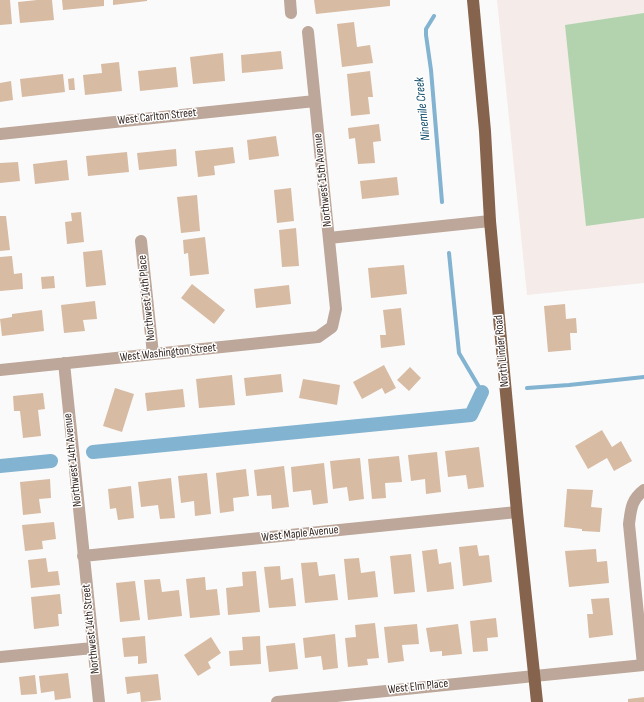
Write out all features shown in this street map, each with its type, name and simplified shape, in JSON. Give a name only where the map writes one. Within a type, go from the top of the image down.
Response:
[{"type":"main road","name":"North Linder Road","points":[[473,0],[485,131],[490,222],[517,512],[537,702]]},
{"type":"street","points":[[290,0],[291,13]]},
{"type":"street","name":"Northwest 15th Avenue","points":[[308,32],[336,309],[332,327]]},
{"type":"street","name":"West Carlton Street","points":[[0,134],[315,101]]},
{"type":"street","points":[[329,238],[490,222]]},
{"type":"street","name":"Northwest 14th Place","points":[[141,241],[153,354]]},
{"type":"street","name":"West Washington Street","points":[[0,370],[318,337],[332,327]]},
{"type":"street","name":"Northwest 14th Avenue","points":[[64,364],[83,556]]},
{"type":"street","points":[[641,492],[631,508],[629,524],[644,665]]},
{"type":"street","name":"West Maple Avenue","points":[[83,556],[517,512]]},
{"type":"street","name":"Northwest 14th Street","points":[[83,556],[99,702]]},
{"type":"street","points":[[0,657],[93,648]]},
{"type":"street","name":"West Elm Place","points":[[277,702],[644,665]]},
{"type":"shaded area","points":[[497,0],[644,0],[644,283],[527,295]]},
{"type":"green space","points":[[644,13],[644,218],[586,226],[565,25]]},
{"type":"building","points":[[0,0],[10,0],[12,24],[0,25]]},
{"type":"building","points":[[52,0],[54,20],[20,23],[18,2]]},
{"type":"building","points":[[62,0],[104,0],[104,6],[63,10]]},
{"type":"building","points":[[113,0],[147,0],[147,1],[113,5]]},
{"type":"building","points":[[314,0],[390,0],[390,6],[316,14]]},
{"type":"building","points":[[354,22],[357,47],[370,45],[373,63],[342,67],[337,24]]},
{"type":"building","points":[[281,51],[283,69],[242,73],[241,55]]},
{"type":"building","points":[[223,53],[225,81],[193,84],[190,57]]},
{"type":"building","points":[[119,62],[122,91],[85,95],[83,75],[102,73],[101,64]]},
{"type":"building","points":[[176,67],[178,87],[140,91],[138,71]]},
{"type":"building","points":[[370,71],[373,97],[368,97],[370,114],[351,116],[347,74]]},
{"type":"building","points":[[63,74],[65,92],[22,97],[20,79]]},
{"type":"building","points":[[74,78],[75,90],[69,90],[68,79]]},
{"type":"building","points":[[11,81],[13,100],[0,102],[0,83]]},
{"type":"building","points":[[379,124],[381,141],[373,142],[375,163],[358,164],[355,138],[349,139],[348,128]]},
{"type":"building","points":[[276,136],[279,156],[249,160],[247,140]]},
{"type":"building","points":[[233,147],[235,163],[214,166],[215,175],[198,177],[195,151]]},
{"type":"building","points":[[176,149],[177,166],[139,170],[137,153]]},
{"type":"building","points":[[127,152],[129,172],[88,176],[86,156]]},
{"type":"building","points":[[67,160],[69,180],[35,184],[33,164]]},
{"type":"building","points":[[18,162],[20,181],[0,183],[0,163]]},
{"type":"building","points":[[397,177],[399,195],[362,199],[360,181]]},
{"type":"building","points":[[291,188],[294,221],[277,223],[274,190]]},
{"type":"building","points":[[197,195],[200,231],[181,233],[177,197]]},
{"type":"building","points":[[81,212],[84,242],[67,244],[65,222],[72,221],[71,213]]},
{"type":"building","points":[[0,216],[6,216],[10,250],[0,251]]},
{"type":"building","points":[[296,228],[299,266],[282,267],[279,230]]},
{"type":"building","points":[[205,237],[209,274],[190,276],[188,253],[184,254],[183,240]]},
{"type":"building","points":[[102,250],[106,285],[86,287],[83,252]]},
{"type":"building","points":[[12,256],[14,274],[22,273],[23,289],[0,291],[0,257]]},
{"type":"building","points":[[404,265],[407,294],[371,298],[368,268]]},
{"type":"building","points":[[54,276],[55,288],[42,289],[41,277]]},
{"type":"building","points":[[192,284],[225,310],[214,324],[181,298]]},
{"type":"building","points":[[289,285],[291,304],[256,308],[254,289]]},
{"type":"building","points":[[95,301],[97,319],[83,320],[85,331],[64,333],[61,305]]},
{"type":"building","points":[[565,304],[566,319],[576,318],[577,333],[570,333],[571,350],[548,352],[544,306]]},
{"type":"building","points":[[401,308],[405,345],[381,348],[380,335],[386,335],[383,310]]},
{"type":"building","points":[[42,310],[44,331],[2,336],[0,319],[12,317],[12,314]]},
{"type":"building","points":[[384,365],[396,388],[385,394],[382,388],[362,399],[353,382]]},
{"type":"building","points":[[410,367],[421,378],[409,391],[397,380]]},
{"type":"building","points":[[281,374],[283,392],[246,396],[244,378]]},
{"type":"building","points":[[232,375],[235,405],[199,408],[196,379]]},
{"type":"building","points":[[303,379],[340,385],[337,405],[299,398]]},
{"type":"building","points":[[115,388],[134,394],[122,432],[103,426]]},
{"type":"building","points":[[183,389],[185,407],[147,411],[145,393]]},
{"type":"building","points":[[43,393],[45,409],[38,410],[41,436],[23,438],[20,411],[14,411],[13,396]]},
{"type":"building","points":[[602,430],[612,447],[621,441],[632,461],[614,471],[607,458],[588,469],[575,446]]},
{"type":"building","points":[[479,447],[484,487],[468,489],[466,475],[448,477],[445,451]]},
{"type":"building","points":[[437,452],[441,492],[426,494],[425,479],[411,481],[408,455]]},
{"type":"building","points":[[399,456],[402,482],[385,483],[386,498],[372,499],[368,459]]},
{"type":"building","points":[[360,458],[364,499],[349,501],[347,487],[333,489],[330,461]]},
{"type":"building","points":[[324,463],[328,503],[313,505],[311,490],[293,492],[291,467]]},
{"type":"building","points":[[284,466],[289,507],[272,509],[271,495],[257,496],[254,470]]},
{"type":"building","points":[[246,469],[249,496],[233,498],[234,511],[220,513],[216,473]]},
{"type":"building","points":[[207,473],[211,514],[195,516],[194,501],[181,503],[178,476]]},
{"type":"building","points":[[171,478],[175,518],[160,519],[158,505],[141,507],[138,482]]},
{"type":"building","points":[[50,479],[51,498],[39,499],[41,513],[23,515],[20,482]]},
{"type":"building","points":[[131,486],[134,518],[118,520],[116,508],[110,509],[108,489]]},
{"type":"building","points":[[567,489],[593,490],[591,507],[602,508],[600,532],[582,531],[582,529],[564,527]]},
{"type":"building","points":[[54,522],[56,539],[42,541],[43,549],[25,551],[22,525]]},
{"type":"building","points":[[477,545],[479,556],[489,555],[492,582],[463,586],[459,547]]},
{"type":"building","points":[[437,549],[439,564],[451,562],[454,589],[427,592],[422,551]]},
{"type":"building","points":[[596,549],[597,562],[607,561],[609,583],[569,587],[565,551]]},
{"type":"building","points":[[411,554],[415,592],[394,594],[390,556]]},
{"type":"building","points":[[46,558],[48,572],[58,571],[60,585],[31,588],[28,560]]},
{"type":"building","points":[[359,558],[361,573],[375,571],[378,597],[348,600],[344,559]]},
{"type":"building","points":[[317,562],[319,576],[335,574],[338,600],[305,603],[301,563]]},
{"type":"building","points":[[280,566],[281,580],[293,578],[296,606],[269,608],[264,567]]},
{"type":"building","points":[[256,571],[260,612],[228,615],[226,588],[243,586],[242,572]]},
{"type":"building","points":[[205,577],[206,590],[217,589],[220,615],[190,618],[186,579]]},
{"type":"building","points":[[160,579],[162,592],[179,590],[182,616],[148,620],[144,580]]},
{"type":"building","points":[[135,581],[140,620],[120,622],[116,583]]},
{"type":"building","points":[[60,594],[62,614],[58,614],[59,626],[34,629],[31,597]]},
{"type":"building","points":[[609,598],[613,635],[589,638],[587,614],[593,614],[591,599]]},
{"type":"building","points":[[496,618],[498,637],[487,638],[488,651],[473,652],[470,621]]},
{"type":"building","points":[[375,623],[379,658],[367,659],[368,665],[348,667],[345,638],[356,637],[355,625]]},
{"type":"building","points":[[417,624],[419,644],[402,645],[404,661],[388,663],[384,627]]},
{"type":"building","points":[[458,624],[462,654],[442,656],[442,651],[430,652],[426,628]]},
{"type":"building","points":[[335,634],[338,668],[323,670],[321,656],[305,658],[303,638]]},
{"type":"building","points":[[145,636],[147,663],[138,664],[138,656],[124,657],[122,638]]},
{"type":"building","points":[[260,636],[261,664],[230,666],[229,651],[243,650],[242,637]]},
{"type":"building","points":[[211,637],[221,653],[208,662],[211,668],[198,676],[184,655]]},
{"type":"building","points":[[295,643],[298,669],[269,672],[266,646]]},
{"type":"building","points":[[68,673],[71,698],[55,700],[54,691],[41,693],[39,676]]},
{"type":"building","points":[[158,674],[161,700],[141,702],[140,692],[127,694],[125,677]]},
{"type":"building","points":[[35,675],[37,694],[21,695],[19,677]]},
{"type":"building","points":[[644,697],[644,702],[628,702],[628,699]]},
{"type":"waterway","name":"Ninemile Creek","points":[[434,16],[426,29],[426,35],[431,70],[442,202]]},
{"type":"waterway","name":"Ninemile Creek","points":[[449,253],[459,353],[483,392]]},
{"type":"waterway","name":"Ninemile Creek","points":[[527,388],[644,377]]},
{"type":"waterway","points":[[93,452],[471,415],[482,392]]},
{"type":"waterway","points":[[0,466],[51,461]]}]
